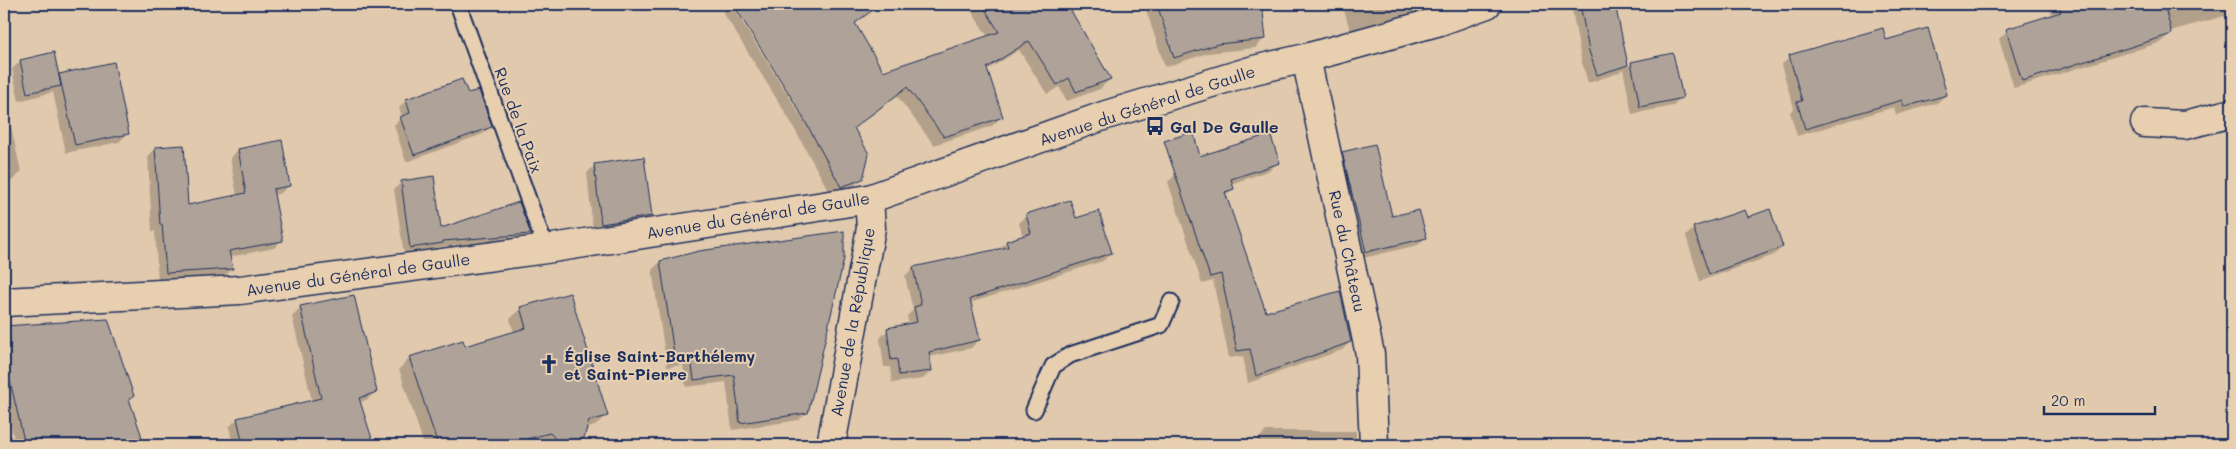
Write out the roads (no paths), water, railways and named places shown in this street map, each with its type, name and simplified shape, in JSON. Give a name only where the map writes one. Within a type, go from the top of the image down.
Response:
[{"type":"main road","name":"Avenue du Général de Gaulle","points":[[4,302],[240,290],[546,249],[869,199],[1106,114],[1254,70],[1306,58],[1440,21],[1472,6]]},
{"type":"main road","name":"Rue du Château","points":[[1306,58],[1370,354],[1374,445]]},
{"type":"main road","points":[[2145,123],[2185,125],[2232,113]]},
{"type":"main road","name":"Avenue de la République","points":[[831,445],[871,228],[869,199]]},
{"type":"lane","name":"Rue de la Paix","points":[[458,4],[546,249]]},
{"type":"lane","points":[[1034,410],[1053,366],[1070,355],[1161,325],[1171,302]]},
{"type":"place","name":"Gal De Gaulle","points":[[1155,126]]},
{"type":"place","name":"Église Saint-Barthélemy et Saint-Pierre","points":[[549,364]]}]
